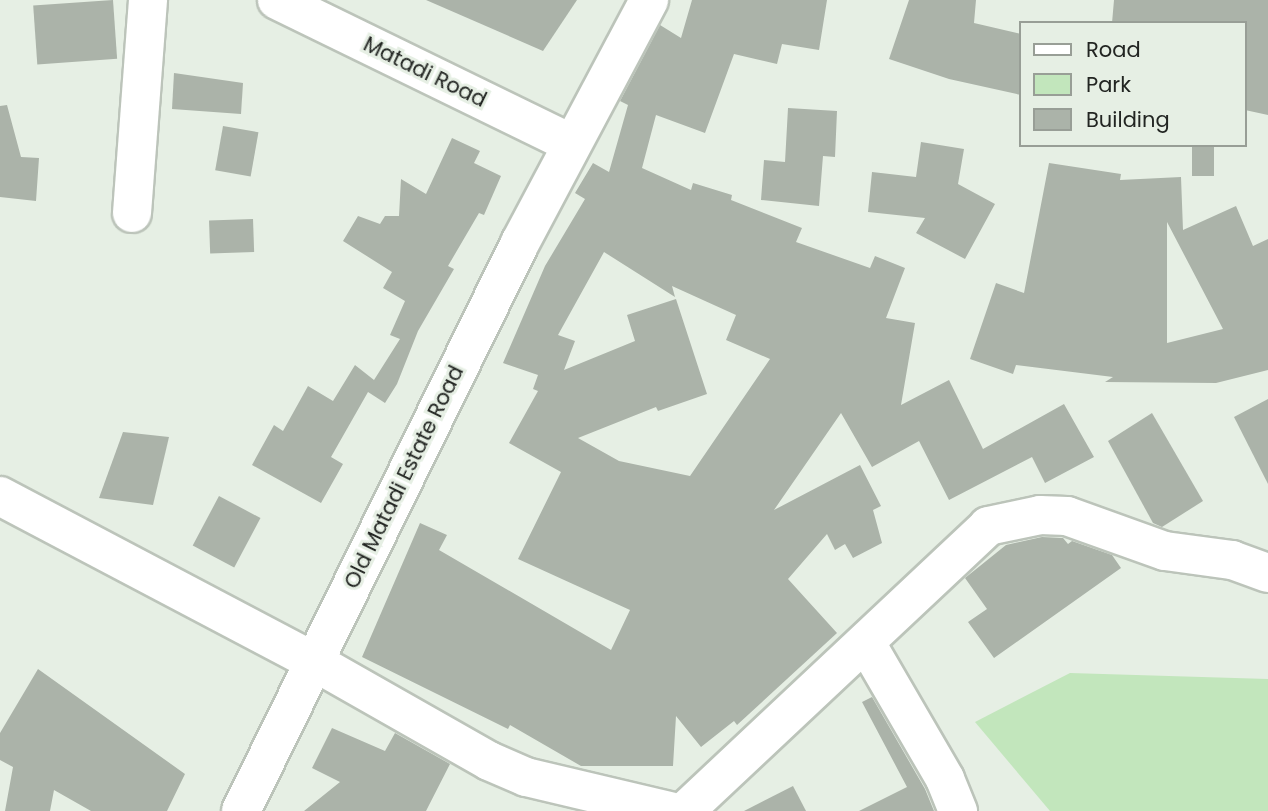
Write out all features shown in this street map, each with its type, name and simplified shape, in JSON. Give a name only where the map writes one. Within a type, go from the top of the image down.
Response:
[{"type":"street","points":[[132,214],[148,0]]},
{"type":"street","name":"Matadi Road","points":[[278,0],[572,144]]},
{"type":"street","name":"Old Matadi Estate Road","points":[[241,811],[313,661],[572,144],[649,0]]},
{"type":"street","points":[[0,496],[313,661],[489,761],[526,777],[670,811]]},
{"type":"street","points":[[685,811],[866,643],[970,538],[988,526],[1041,516],[1093,522],[1165,551],[1232,560],[1268,573]]},
{"type":"street","points":[[866,643],[945,779],[958,811]]},
{"type":"green space","points":[[1070,673],[1268,679],[1268,811],[1050,811],[975,722]]},
{"type":"building","points":[[113,0],[117,59],[37,64],[33,6]]},
{"type":"building","points":[[426,0],[577,0],[543,51]]},
{"type":"building","points":[[692,0],[827,0],[819,50],[782,44],[777,64],[734,54],[705,133],[656,115],[642,168],[691,190],[693,183],[732,195],[731,200],[802,228],[796,242],[870,268],[875,256],[905,268],[886,318],[915,323],[901,405],[949,380],[983,449],[1064,404],[1094,457],[1045,483],[1032,457],[949,500],[919,441],[872,467],[841,413],[774,510],[860,465],[881,506],[873,510],[882,543],[853,558],[845,544],[835,550],[827,534],[788,579],[837,633],[737,725],[734,721],[701,747],[676,716],[673,766],[581,766],[510,725],[508,729],[362,657],[420,523],[447,535],[439,550],[611,650],[630,610],[518,559],[561,472],[509,443],[538,391],[533,389],[538,375],[503,363],[545,266],[585,199],[575,193],[593,163],[609,172],[628,105],[620,101],[660,25],[681,38]],"holes":[[[604,252],[675,297],[672,286],[736,315],[726,340],[770,359],[690,476],[619,461],[578,438],[656,407],[658,411],[707,394],[676,299],[627,315],[635,341],[564,370],[575,341],[558,335]]]},
{"type":"building","points":[[909,0],[976,0],[974,23],[1020,34],[1020,95],[949,79],[889,59]]},
{"type":"building","points":[[1114,0],[1268,0],[1268,115],[1247,110],[1247,21],[1112,21]]},
{"type":"building","points":[[174,73],[243,83],[241,114],[172,109]]},
{"type":"building","points":[[7,105],[21,157],[39,158],[36,201],[0,197],[0,106]]},
{"type":"building","points":[[788,108],[837,111],[835,157],[823,156],[819,206],[761,200],[764,160],[785,162]]},
{"type":"building","points":[[223,126],[258,132],[251,177],[215,170]]},
{"type":"building","points":[[452,138],[480,151],[474,163],[501,176],[484,215],[479,213],[448,266],[454,269],[418,331],[397,384],[385,403],[368,392],[331,457],[343,464],[321,503],[252,465],[274,425],[283,431],[308,386],[333,401],[355,365],[374,380],[400,339],[390,335],[405,301],[383,288],[392,272],[343,241],[358,216],[380,224],[385,216],[399,216],[401,179],[426,194]]},
{"type":"building","points":[[921,142],[964,149],[958,184],[995,204],[965,259],[916,233],[925,218],[868,212],[872,172],[916,177]]},
{"type":"building","points":[[1192,147],[1214,147],[1214,176],[1192,176]]},
{"type":"building","points":[[1049,163],[1121,174],[1120,180],[1181,177],[1183,230],[1236,206],[1253,246],[1268,239],[1268,370],[1216,383],[1105,382],[1113,377],[1016,365],[1013,374],[970,359],[996,283],[1024,293]],"holes":[[[1167,222],[1223,329],[1167,343]]]},
{"type":"building","points":[[253,219],[254,252],[210,254],[209,221]]},
{"type":"building","points":[[1268,399],[1268,484],[1234,417]]},
{"type":"building","points":[[1152,413],[1203,501],[1162,527],[1153,523],[1108,441]]},
{"type":"building","points":[[123,432],[169,437],[153,505],[99,498]]},
{"type":"building","points":[[219,496],[260,518],[234,568],[193,545]]},
{"type":"building","points":[[1042,537],[1063,538],[1068,544],[1072,541],[1112,555],[1121,568],[994,658],[968,622],[987,609],[965,578],[1006,545]]},
{"type":"building","points":[[38,669],[185,774],[167,811],[91,811],[54,790],[50,811],[5,811],[13,767],[0,760],[0,733]]},
{"type":"building","points":[[872,697],[925,789],[934,811],[859,811],[907,787],[862,702]]},
{"type":"building","points":[[332,728],[385,751],[395,733],[450,764],[426,811],[304,811],[340,782],[312,768]]},
{"type":"building","points":[[793,786],[806,811],[744,811]]}]
